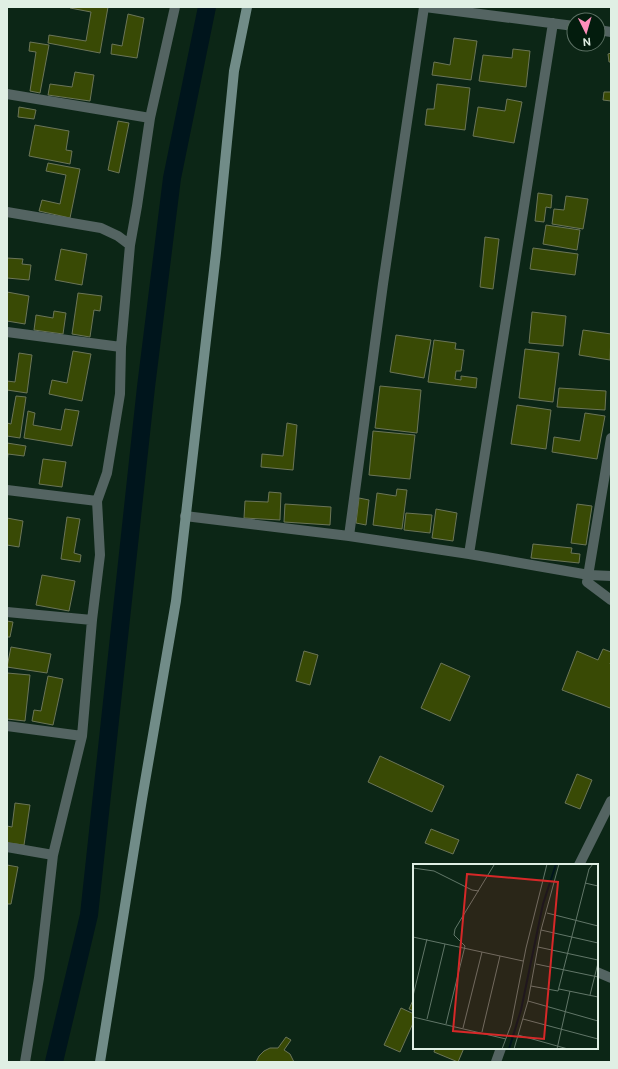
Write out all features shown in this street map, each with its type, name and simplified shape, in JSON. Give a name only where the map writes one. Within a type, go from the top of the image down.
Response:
[{"type":"street","points":[[100,1062],[143,791],[176,601],[216,253],[234,71],[247,7]]},
{"type":"street","points":[[349,536],[383,284],[424,7],[566,25]]},
{"type":"street","points":[[24,1062],[39,978],[53,855],[82,736],[92,620],[100,555],[97,501],[107,473],[119,401],[121,347],[130,245],[150,118],[173,8]]},
{"type":"street","points":[[469,554],[553,23]]},
{"type":"street","points":[[7,94],[150,118]]},
{"type":"street","points":[[7,212],[101,228],[118,236],[130,245]]},
{"type":"street","points":[[7,332],[121,347]]},
{"type":"street","points":[[611,438],[588,582],[611,600]]},
{"type":"street","points":[[7,490],[97,501]]},
{"type":"street","points":[[185,516],[349,536],[469,554],[589,575],[611,576]]},
{"type":"street","points":[[7,612],[92,620]]},
{"type":"street","points":[[7,726],[82,736]]},
{"type":"street","points":[[580,864],[611,801]]},
{"type":"street","points":[[7,847],[53,855]]},
{"type":"street","points":[[598,972],[611,978]]},
{"type":"street","points":[[496,1062],[501,1049]]},
{"type":"building","points":[[70,7],[108,7],[100,53],[48,43],[49,35],[86,41],[91,12]]},
{"type":"building","points":[[128,14],[144,18],[137,58],[111,54],[112,44],[122,46]]},
{"type":"building","points":[[454,38],[477,41],[471,80],[432,75],[434,62],[450,65]]},
{"type":"building","points":[[30,42],[49,45],[40,93],[30,91],[36,52],[29,51]]},
{"type":"building","points":[[513,49],[530,51],[526,87],[479,81],[483,55],[512,58]]},
{"type":"building","points":[[611,53],[611,62],[609,62],[608,54]]},
{"type":"building","points":[[75,72],[94,75],[90,101],[48,95],[50,84],[72,87]]},
{"type":"building","points":[[437,84],[470,88],[465,130],[425,125],[427,109],[434,109]]},
{"type":"building","points":[[604,92],[611,92],[611,101],[603,100]]},
{"type":"building","points":[[507,99],[522,102],[514,143],[473,136],[478,107],[505,111]]},
{"type":"building","points":[[19,107],[36,110],[34,119],[18,117]]},
{"type":"building","points":[[118,121],[129,123],[119,173],[108,170]]},
{"type":"building","points":[[35,125],[69,131],[66,150],[72,151],[70,164],[29,156]]},
{"type":"building","points":[[48,163],[80,169],[70,218],[39,211],[42,200],[60,204],[66,175],[46,171]]},
{"type":"building","points":[[538,193],[552,195],[551,208],[546,207],[544,222],[535,221]]},
{"type":"building","points":[[566,196],[588,199],[583,229],[552,224],[554,209],[564,210]]},
{"type":"building","points":[[546,225],[580,230],[577,250],[543,244]]},
{"type":"building","points":[[485,237],[499,239],[493,289],[480,287]]},
{"type":"building","points":[[533,248],[578,254],[575,275],[530,269]]},
{"type":"building","points":[[61,249],[87,254],[82,285],[55,280]]},
{"type":"building","points":[[7,258],[23,259],[22,264],[31,265],[29,280],[7,278]]},
{"type":"building","points":[[7,292],[29,296],[25,324],[7,321]]},
{"type":"building","points":[[78,293],[102,296],[100,311],[94,310],[90,337],[72,334]]},
{"type":"building","points":[[54,311],[66,313],[63,334],[34,330],[36,315],[53,318]]},
{"type":"building","points":[[532,312],[566,316],[563,346],[529,343]]},
{"type":"building","points":[[583,330],[611,334],[610,360],[579,355]]},
{"type":"building","points":[[396,335],[431,340],[424,378],[390,372]]},
{"type":"building","points":[[434,340],[456,343],[455,349],[464,350],[461,371],[456,371],[455,379],[461,380],[461,376],[477,378],[476,388],[428,382]]},
{"type":"building","points":[[525,349],[559,353],[553,402],[519,398]]},
{"type":"building","points":[[73,351],[91,354],[82,401],[49,394],[52,380],[67,383]]},
{"type":"building","points":[[19,353],[32,355],[27,393],[7,390],[7,381],[15,382]]},
{"type":"building","points":[[380,386],[421,390],[417,433],[375,428]]},
{"type":"building","points":[[559,388],[606,391],[605,410],[557,407]]},
{"type":"building","points":[[16,396],[26,397],[20,438],[7,436],[7,423],[11,424]]},
{"type":"building","points":[[517,405],[551,410],[546,449],[511,444]]},
{"type":"building","points":[[65,409],[79,411],[72,446],[24,438],[28,411],[35,413],[33,425],[61,430]]},
{"type":"building","points":[[585,413],[605,416],[597,459],[552,452],[554,437],[580,441]]},
{"type":"building","points":[[287,423],[297,425],[293,470],[261,467],[262,454],[283,456]]},
{"type":"building","points":[[373,431],[415,435],[410,479],[369,475]]},
{"type":"building","points":[[7,443],[26,446],[24,456],[8,454],[7,463]]},
{"type":"building","points":[[43,459],[66,462],[62,487],[39,484]]},
{"type":"building","points":[[397,489],[407,490],[402,529],[373,525],[377,493],[396,496]]},
{"type":"building","points":[[269,492],[281,493],[280,520],[244,518],[245,501],[268,502]]},
{"type":"building","points":[[359,498],[369,500],[366,525],[356,523]]},
{"type":"building","points":[[285,504],[331,507],[330,525],[284,522]]},
{"type":"building","points":[[577,504],[592,506],[586,545],[571,543]]},
{"type":"building","points":[[436,509],[457,513],[453,541],[432,538]]},
{"type":"building","points":[[406,513],[432,515],[430,533],[404,530]]},
{"type":"building","points":[[67,517],[80,519],[74,553],[81,555],[80,562],[61,559]]},
{"type":"building","points":[[7,518],[23,521],[19,547],[7,545]]},
{"type":"building","points":[[533,544],[572,548],[571,553],[580,554],[579,563],[531,558]]},
{"type":"building","points":[[42,575],[75,581],[69,611],[36,605]]},
{"type":"building","points":[[7,621],[13,622],[10,637],[7,637]]},
{"type":"building","points":[[11,647],[51,654],[47,673],[7,667]]},
{"type":"building","points":[[603,649],[611,652],[610,708],[562,690],[577,651],[598,660]]},
{"type":"building","points":[[304,651],[318,655],[310,685],[296,681]]},
{"type":"building","points":[[441,663],[470,676],[450,721],[421,708]]},
{"type":"building","points":[[7,673],[30,675],[25,721],[7,719]]},
{"type":"building","points":[[48,676],[63,679],[53,725],[32,721],[34,710],[41,711]]},
{"type":"building","points":[[380,756],[444,786],[432,812],[368,782]]},
{"type":"building","points":[[577,774],[592,780],[580,809],[565,803]]},
{"type":"building","points":[[15,803],[30,805],[24,845],[7,843],[7,826],[12,827]]},
{"type":"building","points":[[431,829],[459,840],[453,854],[425,843]]},
{"type":"building","points":[[7,865],[18,867],[11,904],[7,904]]},
{"type":"building","points":[[413,1000],[413,1011],[409,1009]]},
{"type":"building","points":[[401,1008],[413,1014],[413,1023],[400,1052],[384,1045]]},
{"type":"building","points":[[286,1037],[291,1040],[284,1050],[290,1054],[294,1062],[256,1062],[264,1051],[270,1048],[278,1048]]},
{"type":"building","points":[[435,1049],[464,1049],[458,1062],[434,1052]]},
{"type":"waterway","points":[[54,1062],[89,915],[146,387],[172,178],[207,7]]}]
